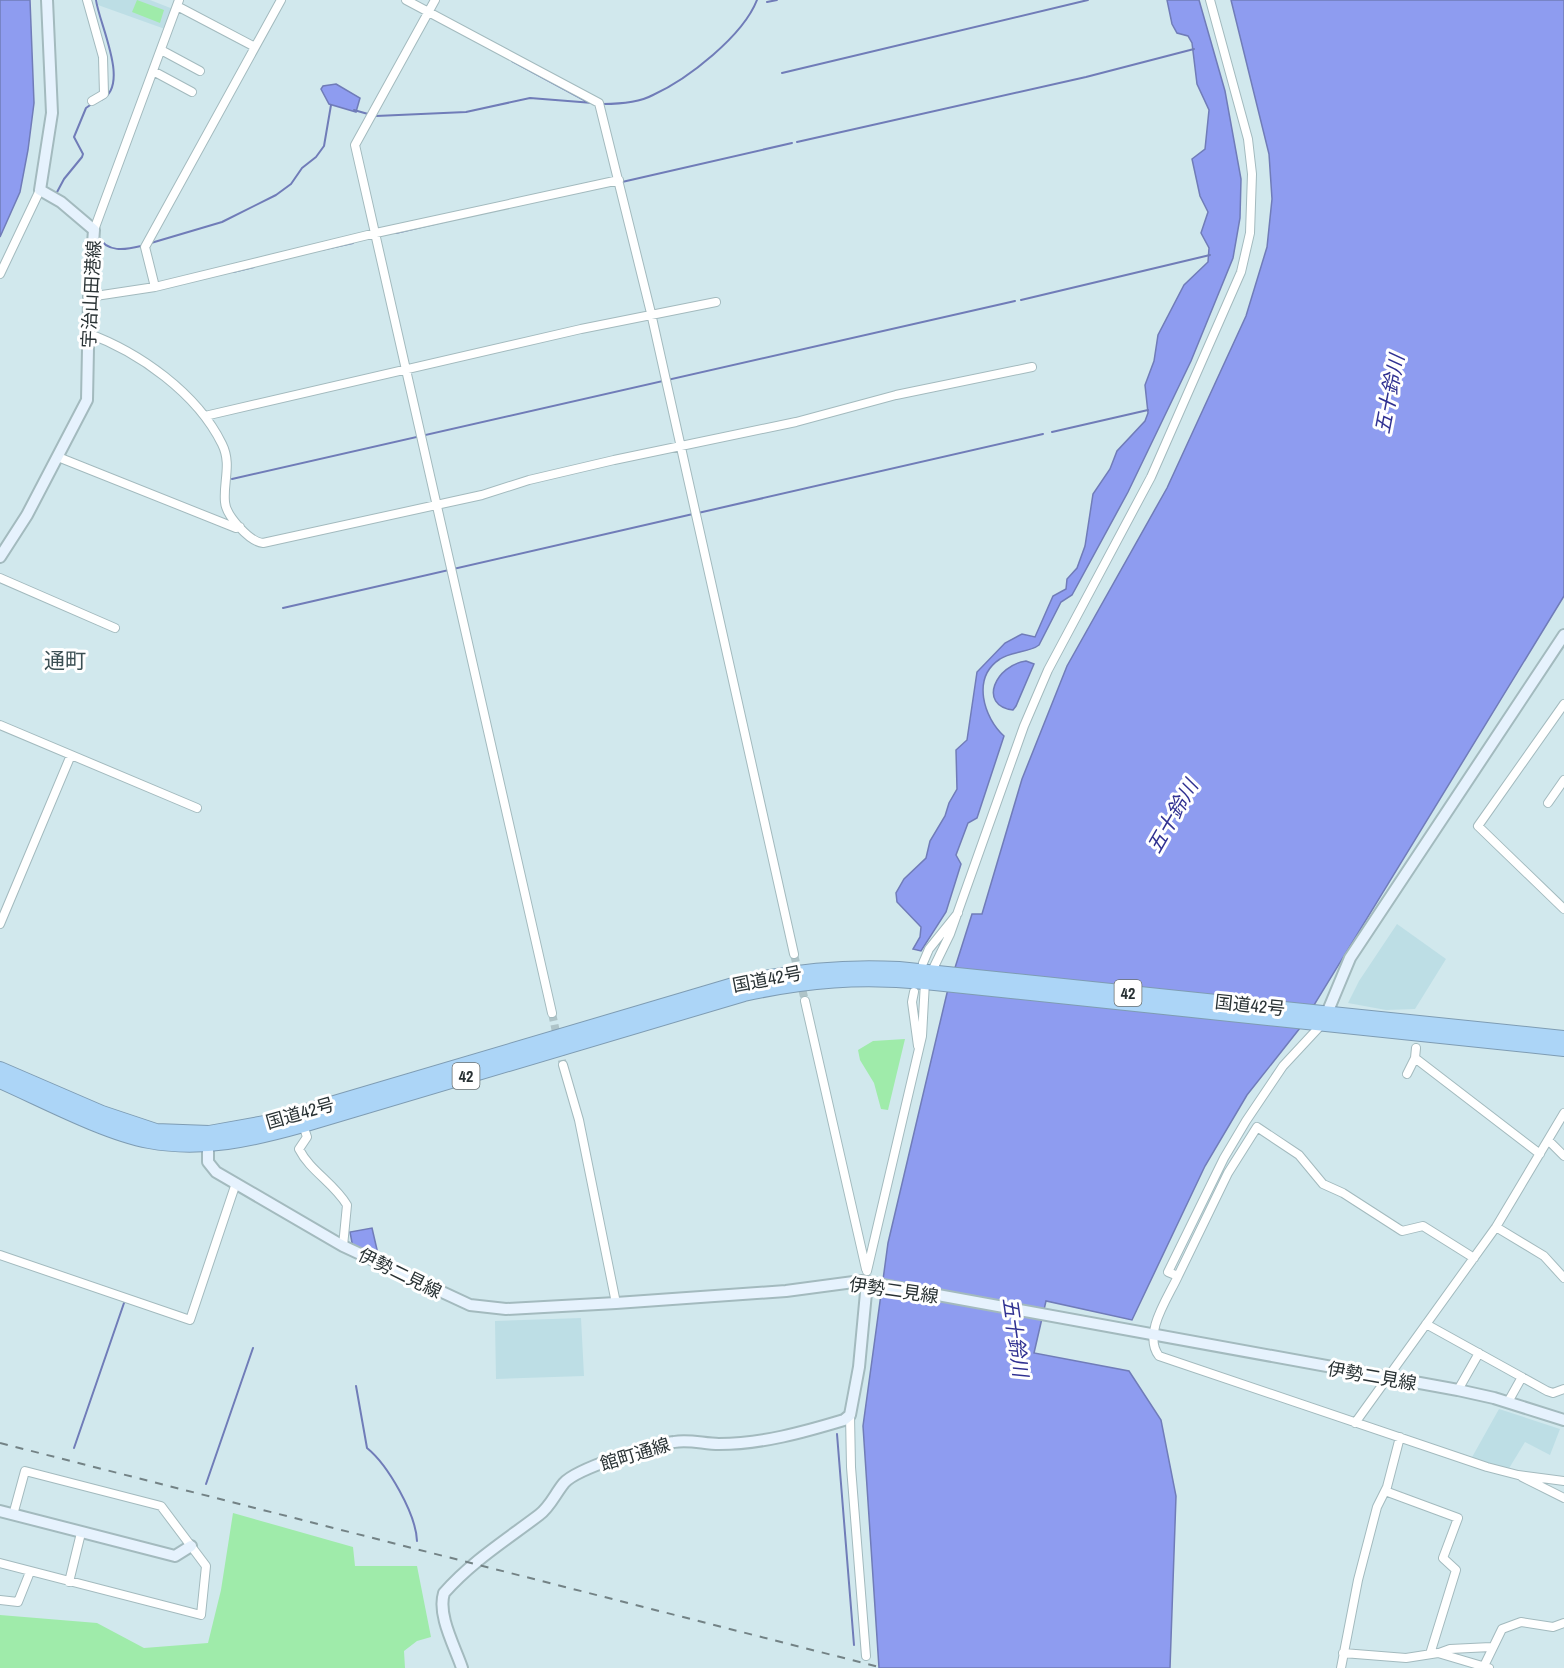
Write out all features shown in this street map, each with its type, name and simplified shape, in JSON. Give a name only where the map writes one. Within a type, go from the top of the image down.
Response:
[{"type":"highway","name":"国道42号","points":[[0,1081],[135,1137],[176,1144],[270,1122],[770,976],[841,968],[1319,1017],[1564,1038]]},
{"type":"highway","name":"国道42号","points":[[0,1069],[140,1128],[208,1138],[255,1138],[744,994],[818,980],[929,978]]},
{"type":"highway","name":"国道42号","points":[[1319,1017],[1564,1049]]},
{"type":"main road","points":[[40,190],[52,113],[47,0]]},
{"type":"main road","name":"宇治山田港線","points":[[1,555],[58,457],[87,400],[89,297],[94,230],[61,202],[40,190]]},
{"type":"main road","points":[[1319,1017],[1350,958],[1564,635]]},
{"type":"main road","name":"伊勢二見線","points":[[208,1138],[207,1156],[211,1167],[236,1183],[343,1246],[470,1305],[506,1309],[616,1303],[786,1291],[871,1279],[1152,1335],[1458,1390],[1564,1418]]},
{"type":"main road","points":[[850,1415],[871,1279]]},
{"type":"main road","name":"館町通線","points":[[462,1668],[443,1611],[441,1601],[444,1593],[473,1564],[540,1514],[564,1483],[575,1474],[615,1459],[674,1442],[744,1443],[799,1433],[844,1420],[850,1415]]},
{"type":"main road","points":[[0,1511],[175,1556],[191,1546]]},
{"type":"street","points":[[87,0],[104,66],[104,94],[92,101]]},
{"type":"street","points":[[154,287],[145,247],[281,0]]},
{"type":"street","points":[[406,0],[599,104],[651,313],[794,954]]},
{"type":"street","points":[[435,0],[355,146],[552,1013]]},
{"type":"street","points":[[918,1050],[912,1002],[929,978],[958,912],[1024,726],[1048,670],[1151,477],[1241,272],[1250,233],[1252,174],[1248,139],[1210,0]]},
{"type":"street","points":[[94,230],[178,3],[255,47]]},
{"type":"street","points":[[161,50],[200,71]]},
{"type":"street","points":[[153,71],[192,92]]},
{"type":"street","points":[[89,297],[154,287],[376,233],[619,180]]},
{"type":"street","points":[[0,274],[40,190]]},
{"type":"street","points":[[205,416],[651,313],[716,302]]},
{"type":"street","points":[[88,333],[128,353],[183,390],[205,416],[226,454],[228,469],[225,502],[240,527],[253,541],[263,543],[796,422],[896,395],[1032,367]]},
{"type":"street","points":[[58,457],[236,528],[240,527]]},
{"type":"street","points":[[0,578],[115,627]]},
{"type":"street","points":[[1564,704],[1478,826],[1564,909]]},
{"type":"street","points":[[0,725],[197,808]]},
{"type":"street","points":[[0,924],[71,755]]},
{"type":"street","points":[[1548,803],[1564,780]]},
{"type":"street","points":[[871,1279],[922,1036],[929,978],[929,949],[950,919],[958,912]]},
{"type":"street","points":[[806,1001],[871,1279]]},
{"type":"street","points":[[1178,1276],[1168,1272],[1224,1158],[1283,1066],[1319,1017]]},
{"type":"street","points":[[1407,1074],[1415,1058],[1416,1048]]},
{"type":"street","points":[[1415,1058],[1540,1154]]},
{"type":"street","points":[[563,1065],[579,1120],[616,1303]]},
{"type":"street","points":[[1355,1423],[1496,1227],[1564,1113]]},
{"type":"street","points":[[303,1125],[307,1137],[299,1149],[307,1162],[334,1187],[346,1205],[343,1246]]},
{"type":"street","points":[[1474,1258],[1423,1226],[1402,1231],[1353,1199],[1323,1184],[1299,1155],[1257,1127],[1228,1173],[1178,1276],[1152,1335],[1152,1347],[1159,1356],[1487,1467],[1518,1475],[1564,1481]]},
{"type":"street","points":[[1548,1140],[1564,1156]]},
{"type":"street","points":[[0,1255],[190,1320],[236,1183]]},
{"type":"street","points":[[1496,1227],[1544,1256],[1564,1278]]},
{"type":"street","points":[[1426,1324],[1553,1393],[1564,1389]]},
{"type":"street","points":[[1458,1390],[1479,1353]]},
{"type":"street","points":[[1508,1402],[1522,1377]]},
{"type":"street","points":[[850,1415],[851,1467],[866,1656]]},
{"type":"street","points":[[1341,1668],[1377,1507],[1385,1491],[1400,1437]]},
{"type":"street","points":[[0,1563],[201,1615],[206,1566],[161,1506],[25,1471],[13,1515]]},
{"type":"street","points":[[1518,1475],[1564,1498]]},
{"type":"street","points":[[1385,1491],[1458,1518],[1443,1558],[1456,1570],[1434,1654]]},
{"type":"street","points":[[69,1582],[81,1533]]},
{"type":"street","points":[[0,1600],[18,1602],[30,1572]]},
{"type":"street","points":[[1434,1654],[1486,1667],[1498,1632],[1521,1622],[1553,1627],[1564,1623]]},
{"type":"street","points":[[1343,1653],[1406,1658],[1450,1649],[1491,1647]]},
{"type":"shaded area","points":[[98,0],[150,0],[173,9],[165,29],[98,5]]},
{"type":"shaded area","points":[[1397,924],[1446,959],[1415,1009],[1386,1010],[1348,1003],[1359,981]]},
{"type":"shaded area","points":[[581,1318],[584,1376],[496,1379],[495,1321]]},
{"type":"shaded area","points":[[1499,1409],[1560,1429],[1550,1455],[1525,1442],[1508,1470],[1471,1459]]},
{"type":"green space","points":[[137,0],[164,10],[160,23],[132,12]]},
{"type":"green space","points":[[905,1039],[888,1110],[881,1109],[874,1083],[860,1060],[858,1050],[873,1041]]},
{"type":"green space","points":[[233,1513],[353,1547],[355,1566],[417,1566],[431,1637],[417,1641],[404,1651],[405,1668],[0,1668],[0,1615],[97,1623],[144,1648],[208,1643],[221,1590]]},
{"type":"water","points":[[0,0],[30,0],[34,103],[20,192],[0,237]]},
{"type":"water","points":[[1167,0],[1199,0],[1225,91],[1241,179],[1240,218],[1233,258],[1191,361],[1128,492],[1072,595],[1061,602],[1039,645],[1000,659],[991,667],[986,677],[983,687],[986,709],[1004,736],[977,818],[968,823],[956,855],[961,864],[946,912],[921,951],[913,949],[920,937],[921,927],[897,902],[896,893],[904,879],[926,858],[930,841],[957,789],[956,750],[967,740],[977,672],[1005,643],[1022,634],[1035,637],[1053,596],[1066,589],[1067,579],[1077,568],[1085,546],[1093,494],[1110,469],[1117,451],[1145,421],[1148,413],[1145,385],[1154,361],[1158,335],[1184,285],[1208,262],[1209,248],[1201,233],[1208,212],[1200,196],[1192,159],[1205,149],[1209,110],[1197,84],[1192,43],[1188,36],[1177,33],[1172,24]]},
{"type":"water","name":"五十鈴川","points":[[1231,0],[1564,0],[1564,596],[1300,1028],[1247,1095],[1205,1166],[1132,1320],[1046,1301],[1034,1353],[1129,1371],[1161,1420],[1176,1496],[1170,1668],[879,1668],[863,1426],[888,1243],[947,993],[972,914],[982,914],[1022,779],[1067,666],[1167,488],[1246,316],[1267,247],[1272,199],[1269,154]]},
{"type":"water","points":[[336,84],[360,98],[356,112],[329,104],[321,89],[323,86]]},
{"type":"water","points":[[1026,661],[1034,664],[1016,706],[1013,710],[1002,707],[996,701],[993,693],[999,677],[1015,664]]},
{"type":"water","points":[[372,1228],[378,1254],[396,1264],[395,1269],[353,1248],[350,1232]]},
{"type":"waterway","points":[[96,0],[113,69],[110,93],[101,100]]},
{"type":"waterway","points":[[603,104],[641,100],[682,78],[727,42],[740,28],[757,0]]},
{"type":"waterway","points":[[767,2],[777,0]]},
{"type":"waterway","points":[[782,73],[1088,0]]},
{"type":"waterway","points":[[797,142],[1086,77],[1194,49]]},
{"type":"waterway","points":[[512,61],[586,101]]},
{"type":"waterway","points":[[376,116],[466,112],[530,98],[593,103]]},
{"type":"waterway","points":[[56,194],[64,179],[82,157],[83,154],[74,137],[86,108],[93,103]]},
{"type":"waterway","points":[[151,243],[222,222],[276,195],[291,184],[302,168],[316,157],[324,146],[331,105]]},
{"type":"waterway","points":[[354,110],[368,114]]},
{"type":"waterway","points":[[622,182],[792,143]]},
{"type":"waterway","points":[[396,233],[460,218]]},
{"type":"waterway","points":[[98,236],[111,248],[129,249],[141,246]]},
{"type":"waterway","points":[[321,250],[353,243]]},
{"type":"waterway","points":[[1021,300],[1210,255]]},
{"type":"waterway","points":[[233,272],[254,267]]},
{"type":"waterway","points":[[232,479],[1015,301]]},
{"type":"waterway","points":[[1052,432],[1148,410]]},
{"type":"waterway","points":[[698,513],[1043,434]]},
{"type":"waterway","points":[[283,608],[693,514]]},
{"type":"waterway","points":[[74,1448],[124,1303]]},
{"type":"waterway","points":[[206,1484],[253,1348]]},
{"type":"waterway","points":[[356,1386],[367,1448],[384,1466],[400,1491],[412,1517],[417,1541]]},
{"type":"waterway","points":[[837,1434],[854,1645]]},
{"type":"tunnel","points":[[794,954],[805,1001]]},
{"type":"tunnel","points":[[552,1013],[563,1065]]},
{"type":"railway","points":[[0,1443],[883,1668]]},
{"type":"district","name":"通町","points":[[65,660]]}]
